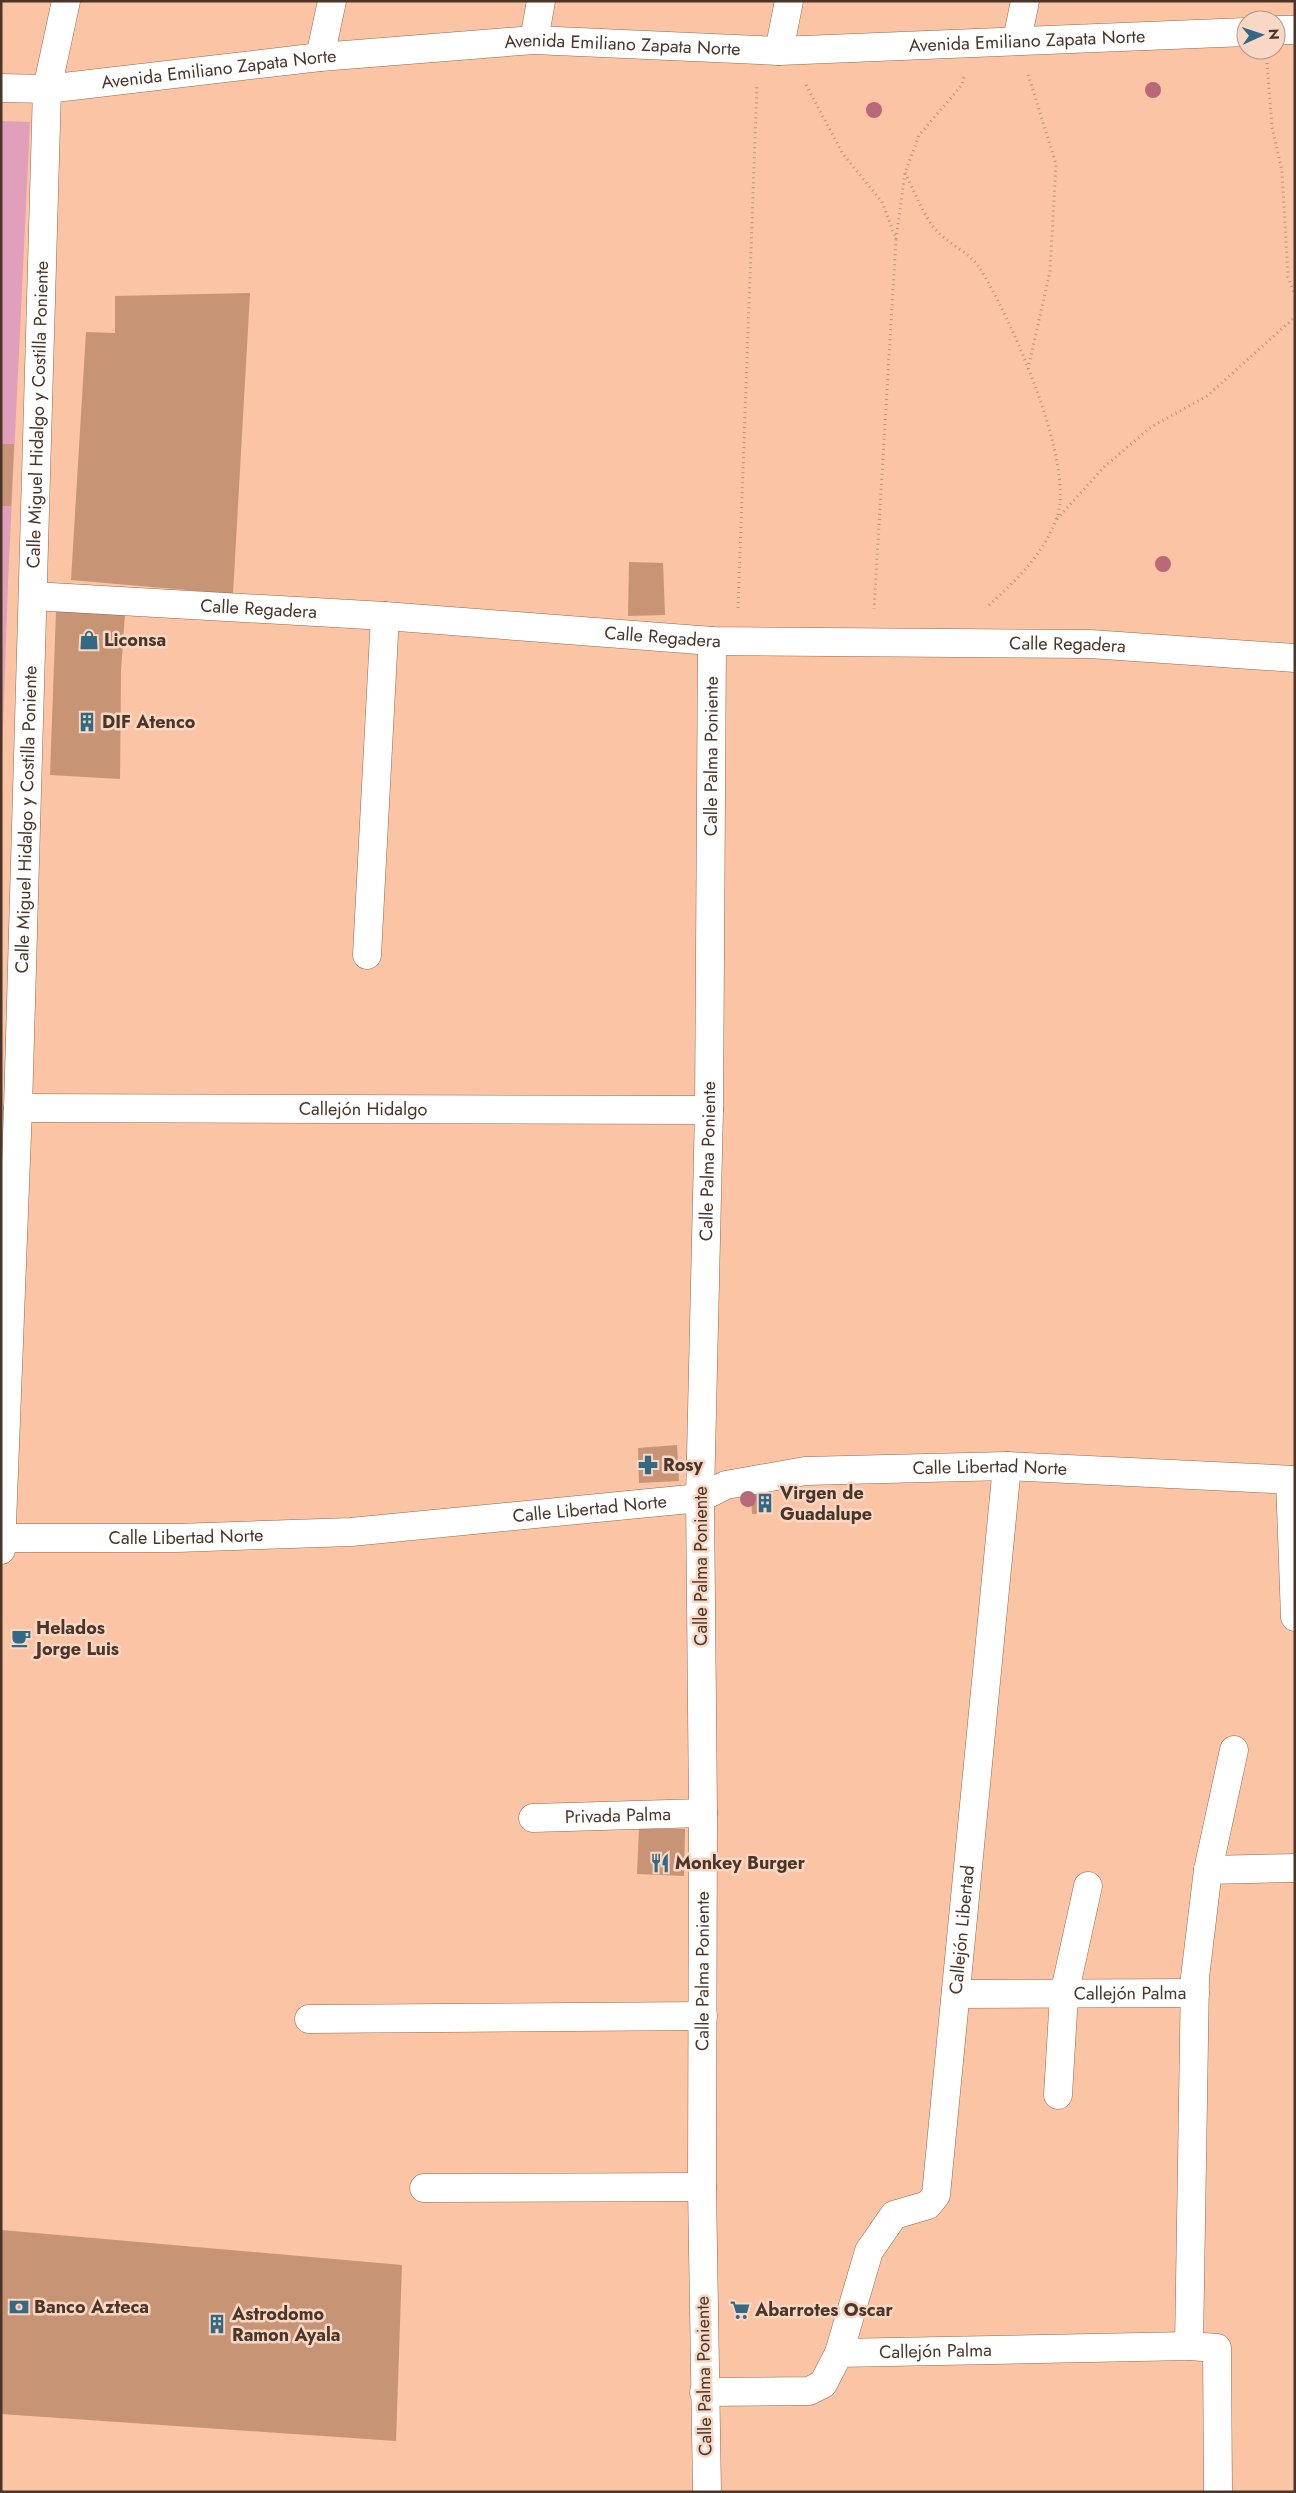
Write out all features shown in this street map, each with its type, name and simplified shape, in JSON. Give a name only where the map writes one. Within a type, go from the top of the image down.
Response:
[{"type":"street","name":"Calle Miguel Hidalgo y Costilla Poniente","points":[[1,1550],[18,1108],[47,89],[66,1]]},
{"type":"street","points":[[320,57],[332,1]]},
{"type":"street","points":[[534,40],[541,1]]},
{"type":"street","points":[[768,51],[789,1]]},
{"type":"street","points":[[1017,40],[1025,1]]},
{"type":"street","name":"Avenida Emiliano Zapata Norte","points":[[1,88],[47,89],[320,57],[534,40],[768,51],[974,41],[1236,32]]},
{"type":"street","name":"Calle Regadera","points":[[33,596],[385,616],[724,641],[1090,644],[1295,658]]},
{"type":"street","points":[[367,955],[385,616]]},
{"type":"street","name":"Calle Palma Poniente","points":[[707,2492],[702,2187],[703,1813],[700,1498],[708,1110],[724,641]]},
{"type":"street","name":"Callejón Hidalgo","points":[[18,1108],[708,1110]]},
{"type":"street","name":"Calle Libertad Norte","points":[[2,1538],[177,1538],[351,1532],[700,1498],[726,1485],[805,1471],[1007,1466],[1292,1480]]},
{"type":"street","name":"Callejón Libertad","points":[[839,2353],[869,2251],[894,2215],[928,2205],[936,2195],[1007,1466]]},
{"type":"street","points":[[1292,1480],[1295,1617]]},
{"type":"street","name":"Callejón Palma","points":[[1189,2346],[1195,1993],[1208,1870],[1234,1750]]},
{"type":"street","name":"Privada Palma","points":[[533,1818],[703,1813]]},
{"type":"street","points":[[1208,1870],[1295,1868]]},
{"type":"street","name":"Callejón Palma","points":[[1058,2095],[1064,1995],[1088,1886]]},
{"type":"street","name":"Callejón Palma","points":[[956,1994],[1195,1993]]},
{"type":"street","points":[[309,2019],[703,2016]]},
{"type":"street","points":[[424,2188],[702,2187]]},
{"type":"street","name":"Callejón Palma","points":[[839,2353],[1189,2346],[1217,2348],[1218,2492]]},
{"type":"street","points":[[704,2392],[809,2391],[823,2384],[839,2353]]},
{"type":"path","points":[[1017,40],[1056,164],[1050,270],[1028,369]]},
{"type":"path","points":[[872,642],[896,239],[905,173],[919,135],[962,85],[974,41]]},
{"type":"path","points":[[768,51],[808,88],[843,154],[882,202],[896,239]]},
{"type":"path","points":[[724,641],[768,51]]},
{"type":"path","points":[[1267,60],[1272,127],[1282,171],[1288,277],[1295,295]]},
{"type":"path","points":[[905,173],[935,230],[978,265],[1008,321],[1051,431],[1060,488],[1057,519]]},
{"type":"path","points":[[949,643],[1028,569],[1057,519],[1104,467],[1151,427],[1207,396],[1295,317]]},
{"type":"shaded area","points":[[1,121],[30,122],[8,582],[1,789]]},
{"type":"building","points":[[250,293],[233,594],[71,580],[86,332],[115,333],[115,296]]},
{"type":"building","points":[[1,444],[14,444],[11,506],[1,506]]},
{"type":"building","points":[[629,562],[663,563],[665,615],[628,616]]},
{"type":"building","name":"DIF Atenco","points":[[56,611],[125,614],[121,670],[120,779],[50,775]]},
{"type":"building","points":[[677,1445],[679,1481],[639,1483],[638,1448]]},
{"type":"building","points":[[771,1492],[772,1513],[752,1514],[751,1493]]},
{"type":"building","points":[[639,1829],[685,1829],[684,1876],[637,1874]]},
{"type":"building","name":"Astrodomo Ramon Ayala","points":[[1,2230],[402,2265],[396,2441],[1,2414]]},
{"type":"place","name":"Liconsa","points":[[89,640]]},
{"type":"place","name":"DIF Atenco","points":[[87,722]]},
{"type":"place","name":"Rosy","points":[[648,1465]]},
{"type":"place","name":"Virgen de Guadalupe","points":[[765,1503]]},
{"type":"place","name":"Helados Jorge Luis","points":[[21,1638]]},
{"type":"place","name":"Monkey Burger","points":[[660,1863]]},
{"type":"place","name":"Banco Azteca","points":[[19,2307]]},
{"type":"place","name":"Abarrotes Oscar","points":[[740,2310]]},
{"type":"place","name":"Astrodomo Ramon Ayala","points":[[217,2324]]}]
